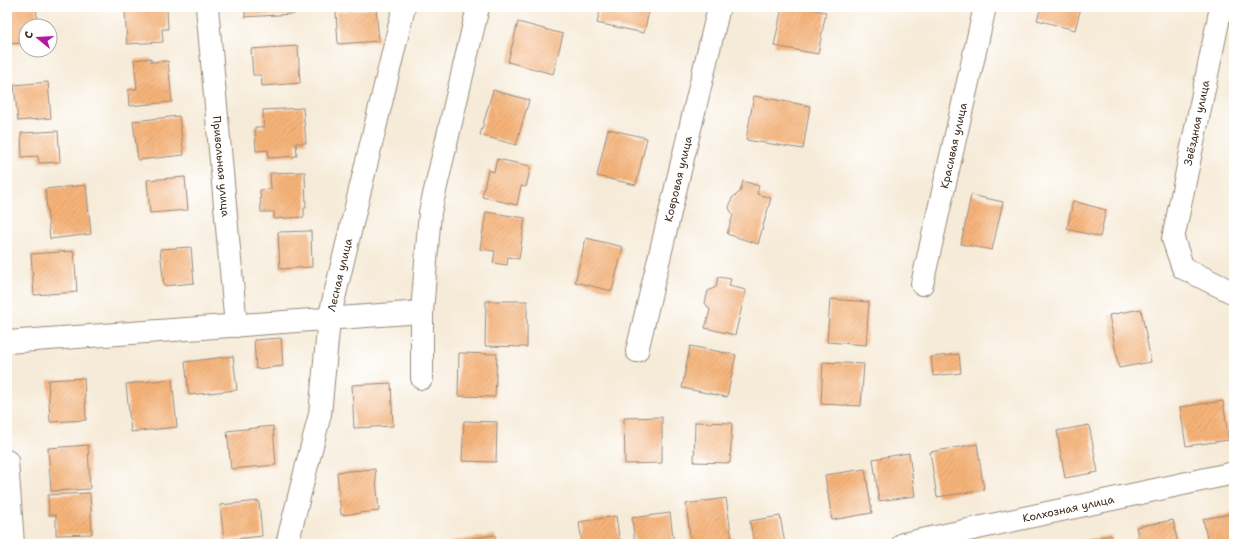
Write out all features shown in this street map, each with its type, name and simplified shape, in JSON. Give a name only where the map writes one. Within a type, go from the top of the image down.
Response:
[{"type":"street","name":"Привольная улица","points":[[208,7],[236,326]]},
{"type":"street","name":"Лесная улица","points":[[287,544],[320,414],[328,319],[404,7]]},
{"type":"street","points":[[422,378],[422,312],[430,212],[478,7]]},
{"type":"street","name":"Ковровая улица","points":[[637,351],[719,7]]},
{"type":"street","name":"Красивая улица","points":[[922,284],[985,7]]},
{"type":"street","name":"Звёздная улица","points":[[1221,7],[1173,240],[1183,268],[1234,293]]},
{"type":"street","points":[[7,342],[422,312]]},
{"type":"street","points":[[7,461],[13,544]]},
{"type":"street","name":"Колхозная улица","points":[[903,544],[1234,473]]},
{"type":"building","points":[[7,7],[36,7],[37,18],[18,18],[18,43],[7,44]]},
{"type":"building","points":[[130,7],[167,9],[168,29],[162,29],[163,42],[127,44],[125,11],[130,11]]},
{"type":"building","points":[[245,7],[294,7],[294,14],[245,17]]},
{"type":"building","points":[[601,7],[650,7],[644,33],[597,23]]},
{"type":"building","points":[[782,7],[801,7],[826,12],[818,54],[774,46]]},
{"type":"building","points":[[1041,7],[1081,7],[1075,30],[1037,20]]},
{"type":"building","points":[[376,8],[379,41],[338,44],[336,12]]},
{"type":"building","points":[[518,22],[563,34],[553,74],[508,62]]},
{"type":"building","points":[[298,46],[300,83],[262,86],[261,75],[253,75],[251,49]]},
{"type":"building","points":[[151,58],[151,62],[168,61],[172,102],[129,106],[128,90],[137,89],[134,60]]},
{"type":"building","points":[[48,82],[51,118],[18,121],[14,85]]},
{"type":"building","points":[[493,90],[529,100],[516,145],[480,135]]},
{"type":"building","points":[[754,96],[810,106],[803,149],[746,140]]},
{"type":"building","points":[[303,108],[306,143],[296,143],[297,156],[268,158],[268,150],[256,151],[255,127],[264,127],[263,110]]},
{"type":"building","points":[[179,116],[184,155],[138,160],[133,121]]},
{"type":"building","points":[[608,129],[647,138],[636,185],[597,176]]},
{"type":"building","points":[[58,131],[60,162],[39,163],[38,156],[22,157],[21,133]]},
{"type":"building","points":[[497,159],[531,166],[526,187],[521,186],[517,205],[482,197],[488,170],[494,172]]},
{"type":"building","points":[[305,172],[306,208],[304,208],[304,217],[274,219],[274,212],[261,212],[260,190],[271,189],[270,173]]},
{"type":"building","points":[[185,177],[188,210],[150,213],[147,180]]},
{"type":"building","points":[[743,181],[759,186],[757,194],[771,198],[758,244],[727,234],[733,215],[729,208],[732,198],[740,192]]},
{"type":"building","points":[[86,185],[91,234],[50,239],[45,189]]},
{"type":"building","points":[[971,195],[1003,202],[992,250],[961,244]]},
{"type":"building","points":[[1073,201],[1106,210],[1100,237],[1067,229]]},
{"type":"building","points":[[486,212],[525,218],[519,259],[508,257],[507,265],[493,263],[495,251],[480,249]]},
{"type":"building","points":[[311,231],[312,267],[280,269],[278,232]]},
{"type":"building","points":[[586,238],[623,247],[612,291],[575,282]]},
{"type":"building","points":[[191,247],[194,283],[164,286],[160,249]]},
{"type":"building","points":[[74,251],[77,292],[34,295],[31,254]]},
{"type":"building","points":[[718,277],[731,279],[729,286],[746,290],[735,335],[705,328],[710,310],[705,303],[708,291],[716,287]]},
{"type":"building","points":[[830,299],[869,302],[866,345],[827,342]]},
{"type":"building","points":[[486,301],[527,301],[527,347],[485,346]]},
{"type":"building","points":[[1141,309],[1151,362],[1119,368],[1109,315]]},
{"type":"building","points":[[281,338],[283,366],[256,369],[254,340]]},
{"type":"building","points":[[690,346],[736,355],[727,397],[682,388]]},
{"type":"building","points":[[459,353],[497,354],[495,397],[458,396]]},
{"type":"building","points":[[959,354],[961,373],[933,376],[931,357]]},
{"type":"building","points":[[233,356],[237,390],[189,395],[185,362]]},
{"type":"building","points":[[823,362],[864,364],[861,406],[821,404]]},
{"type":"building","points":[[84,378],[86,420],[50,422],[48,380]]},
{"type":"building","points":[[172,379],[177,427],[131,432],[126,384]]},
{"type":"building","points":[[391,383],[393,426],[354,428],[352,385]]},
{"type":"building","points":[[1223,401],[1229,440],[1186,446],[1180,407]]},
{"type":"building","points":[[662,417],[662,463],[625,464],[624,418]]},
{"type":"building","points":[[464,421],[497,422],[496,462],[462,461]]},
{"type":"building","points":[[695,422],[732,423],[730,463],[694,462]]},
{"type":"building","points":[[1089,425],[1098,472],[1065,478],[1057,431]]},
{"type":"building","points":[[273,426],[276,465],[231,469],[227,431]]},
{"type":"building","points":[[977,444],[984,490],[937,497],[930,452]]},
{"type":"building","points":[[88,445],[90,489],[51,491],[48,448]]},
{"type":"building","points":[[909,453],[915,496],[879,501],[873,459]]},
{"type":"building","points":[[375,469],[379,511],[341,515],[337,472]]},
{"type":"building","points":[[865,469],[872,513],[832,520],[825,475]]},
{"type":"building","points":[[90,493],[92,534],[56,535],[56,515],[49,515],[48,495]]},
{"type":"building","points":[[726,498],[732,540],[691,544],[686,504]]},
{"type":"building","points":[[259,501],[262,536],[224,540],[220,505]]},
{"type":"building","points":[[670,513],[674,544],[635,544],[632,518]]},
{"type":"building","points":[[1234,513],[1234,544],[1208,544],[1203,519]]},
{"type":"building","points":[[616,516],[620,544],[582,544],[579,522]]},
{"type":"building","points":[[780,516],[785,544],[754,544],[750,521]]},
{"type":"building","points":[[1173,520],[1178,544],[1140,544],[1136,527]]},
{"type":"building","points":[[495,535],[496,544],[452,544],[452,541]]},
{"type":"building","points":[[1111,535],[1113,544],[1077,544],[1077,542]]},
{"type":"building","points":[[249,541],[249,544],[233,544],[233,543]]}]
